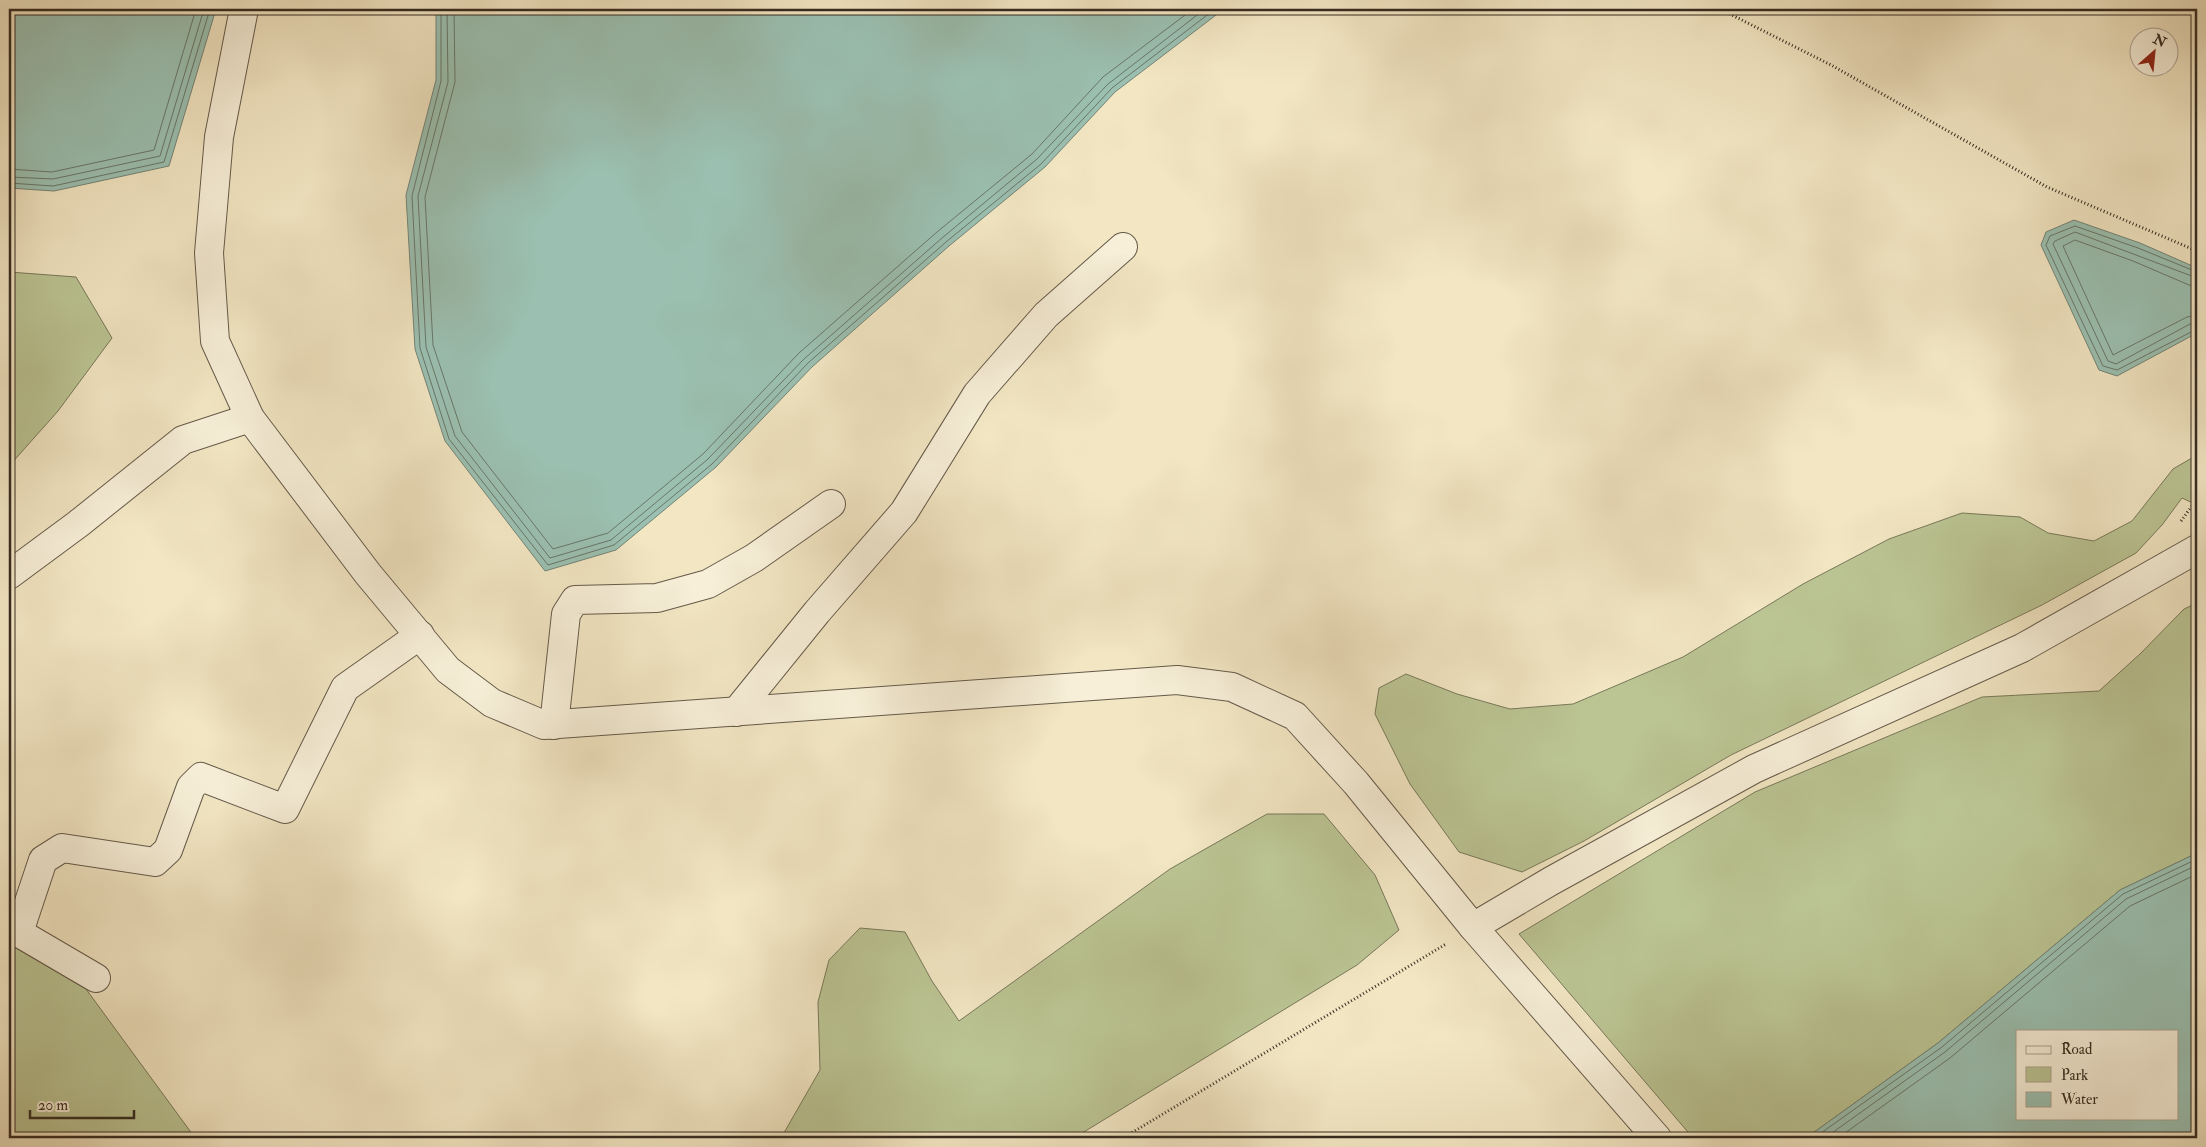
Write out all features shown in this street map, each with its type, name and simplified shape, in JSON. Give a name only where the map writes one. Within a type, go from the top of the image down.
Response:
[{"type":"street","points":[[244,9],[219,137],[208,253],[215,341],[250,418],[368,574],[448,670],[492,704],[544,726],[1177,680],[1232,686],[1295,716],[1356,783],[1473,927],[1657,1138]]},
{"type":"street","points":[[736,712],[817,612],[904,512],[977,394],[1046,315],[1123,247]]},
{"type":"street","points":[[9,575],[78,524],[183,440],[250,418]]},
{"type":"street","points":[[554,725],[566,614],[575,600],[657,598],[708,584],[754,558],[831,504]]},
{"type":"street","points":[[1473,927],[1551,881],[1754,769],[2022,648],[2197,549]]},
{"type":"street","points":[[96,978],[14,929],[43,860],[62,848],[155,862],[168,850],[191,786],[201,777],[285,808],[345,688],[420,636]]},
{"type":"path","points":[[1720,9],[1831,65],[2047,187],[2197,251]]},
{"type":"path","points":[[1124,1138],[1473,927]]},
{"type":"green space","points":[[9,272],[76,277],[112,338],[58,411],[10,465]]},
{"type":"green space","points":[[2197,455],[2197,505],[2182,498],[2162,525],[2136,553],[2042,605],[1731,755],[1584,841],[1522,872],[1459,852],[1410,784],[1375,714],[1379,688],[1406,674],[1457,694],[1510,709],[1573,704],[1683,657],[1803,584],[1889,539],[1962,513],[2020,517],[2048,533],[2094,541],[2132,521],[2173,469]]},
{"type":"green space","points":[[2197,603],[2197,853],[2120,890],[1938,1043],[1806,1138],[1693,1138],[1519,934],[1755,792],[1982,697],[2099,691],[2140,654],[2184,609]]},
{"type":"green space","points":[[1267,814],[1324,814],[1375,875],[1399,930],[1357,965],[1074,1138],[781,1138],[820,1070],[818,1002],[829,960],[860,928],[905,932],[932,981],[959,1021],[1170,869]]},
{"type":"green space","points":[[9,944],[86,989],[190,1131],[193,1138],[9,1138]]},
{"type":"water","points":[[9,9],[216,9],[169,166],[54,191],[9,188]]},
{"type":"water","points":[[436,9],[1220,9],[1220,12],[1115,92],[1045,167],[949,246],[812,367],[716,467],[616,550],[545,571],[445,441],[415,349],[406,195],[436,80]]},
{"type":"water","points":[[2074,220],[2140,243],[2197,268],[2197,333],[2117,376],[2099,370],[2041,245],[2046,232]]},
{"type":"water","points":[[2197,853],[2197,1138],[1806,1138],[1938,1043],[2120,890]]}]
